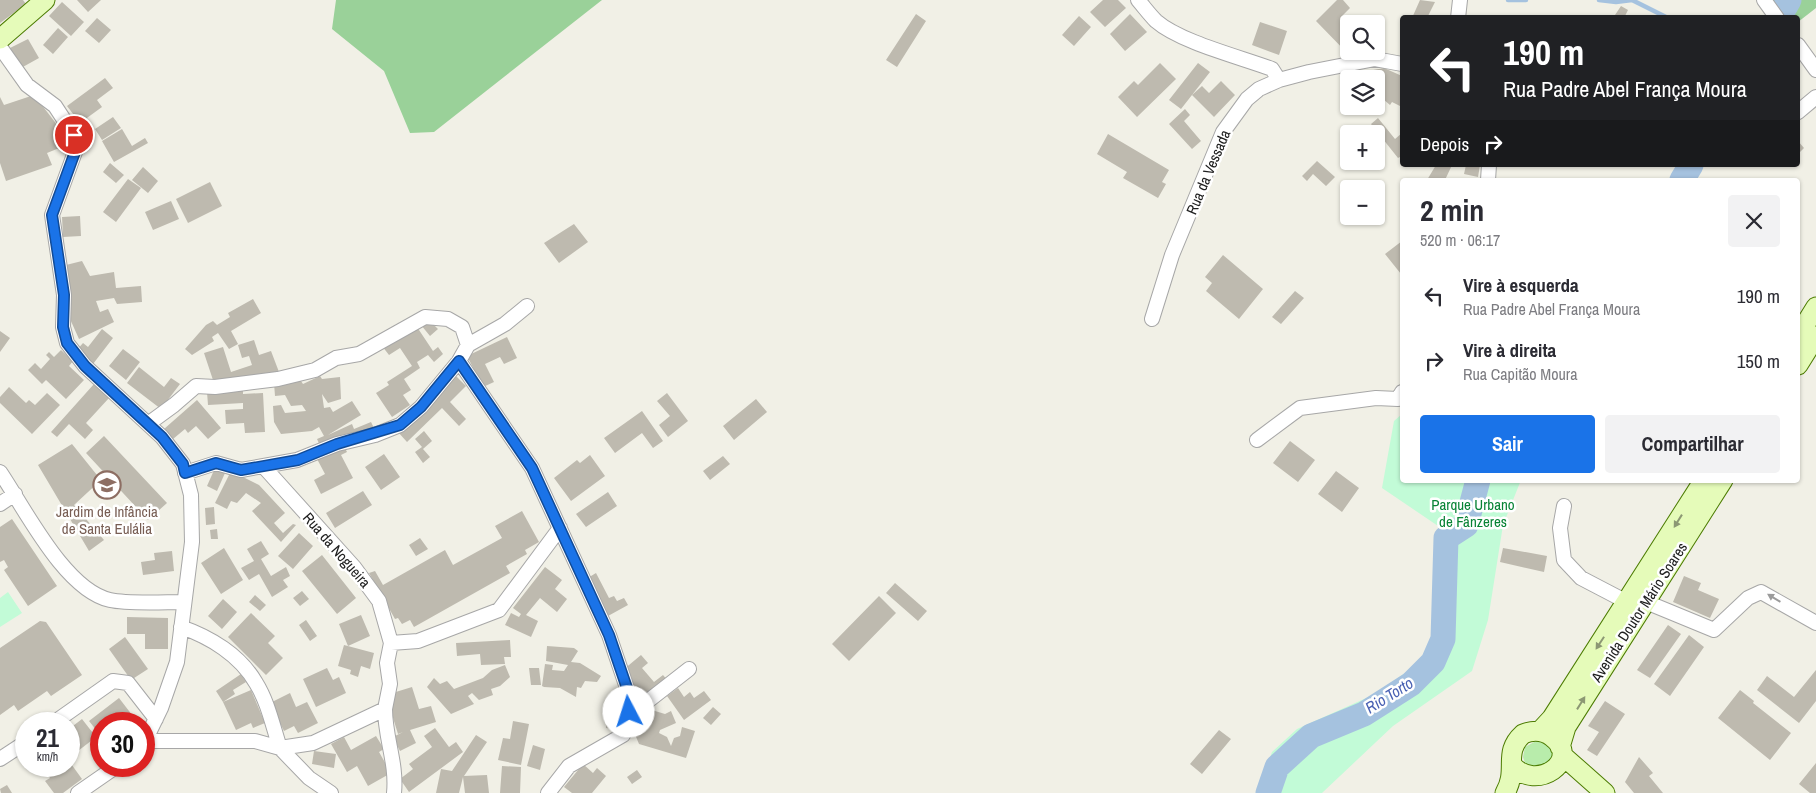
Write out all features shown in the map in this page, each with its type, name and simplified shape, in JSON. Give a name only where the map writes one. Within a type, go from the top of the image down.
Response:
[{"type":"main road","points":[[4,30],[45,0]]},
{"type":"main road","points":[[1800,333],[1816,307]]},
{"type":"main road","points":[[1800,361],[1816,336]]},
{"type":"main road","name":"Avenida Doutor Mário Soares","points":[[1505,793],[1513,775],[1511,757],[1517,740],[1531,731],[1540,731],[1552,718],[1702,483]]},
{"type":"main road","name":"Avenida Doutor Mário Soares","points":[[1538,784],[1561,763],[1561,751],[1566,727],[1721,483]]},
{"type":"main road","points":[[1540,731],[1556,739],[1561,751],[1605,793]]},
{"type":"main road","points":[[1512,765],[1523,778],[1538,784],[1570,772],[1590,779]]},
{"type":"street","points":[[1138,0],[1156,21],[1171,31],[1189,40],[1272,69],[1279,80]]},
{"type":"street","points":[[1458,15],[1460,0]]},
{"type":"street","points":[[1764,0],[1775,15]]},
{"type":"street","points":[[0,47],[27,85],[54,106],[74,135],[75,152],[52,215],[64,295],[63,327],[67,343],[85,366],[162,437],[183,464],[191,495],[192,542],[177,662],[156,719]]},
{"type":"street","points":[[1800,48],[1816,70]]},
{"type":"street","name":"Rua da Vessada","points":[[1152,319],[1172,255],[1223,132],[1247,99],[1259,89],[1279,80],[1375,59],[1400,64]]},
{"type":"street","points":[[1800,110],[1816,97]]},
{"type":"street","points":[[185,473],[216,463],[241,470],[298,460],[337,444],[400,425],[421,407],[459,361],[468,345],[505,324],[526,306]]},
{"type":"street","points":[[148,424],[196,386],[215,387],[278,379],[315,370],[336,358],[359,354],[426,317],[448,319],[462,327],[468,345]]},
{"type":"street","points":[[459,361],[532,468],[609,635],[628,691],[629,723],[623,735],[569,766],[548,793]]},
{"type":"street","points":[[1257,440],[1300,408],[1376,398],[1398,399],[1400,396]]},
{"type":"street","name":"Rua da Nogueira","points":[[264,467],[354,567],[379,601],[391,643],[387,663],[390,684],[385,720],[396,774],[394,793]]},
{"type":"street","points":[[0,472],[61,564],[82,587],[110,600],[183,602]]},
{"type":"street","points":[[0,504],[15,494]]},
{"type":"street","points":[[1564,506],[1560,528],[1564,560],[1581,578],[1627,602]]},
{"type":"street","points":[[391,643],[418,641],[499,610],[560,528]]},
{"type":"street","points":[[1646,602],[1714,630],[1748,598],[1761,592],[1816,623]]},
{"type":"street","points":[[180,627],[208,638],[224,649],[256,682],[280,748],[309,778],[331,793]]},
{"type":"street","points":[[629,712],[648,702],[689,669]]},
{"type":"street","points":[[69,712],[113,681],[128,683],[156,719]]},
{"type":"street","points":[[155,742],[255,741],[280,748],[313,743],[386,709]]},
{"type":"street","points":[[0,760],[15,750]]},
{"type":"street","points":[[78,793],[101,777]]},
{"type":"green space","points":[[336,0],[602,0],[434,132],[410,133],[384,71],[332,29]]},
{"type":"green space","points":[[1762,0],[1816,0],[1816,8],[1800,20],[1800,15],[1781,15]]},
{"type":"green space","name":"Parque Urbano de Fânzeres","points":[[1400,416],[1400,483],[1520,483],[1503,525],[1488,620],[1472,671],[1393,726],[1322,793],[1257,793],[1272,752],[1297,729],[1373,695],[1424,660],[1435,627],[1444,530],[1382,488],[1394,421]]},
{"type":"green space","points":[[8,592],[22,613],[0,627],[0,598]]},
{"type":"green space","points":[[1536,741],[1543,741],[1554,751],[1548,770],[1526,766],[1523,757],[1525,747]]},
{"type":"building","points":[[0,0],[23,0],[26,4],[0,23]]},
{"type":"building","points":[[77,0],[101,0],[88,12]]},
{"type":"building","points":[[1103,0],[1118,0],[1126,8],[1105,27],[1090,12]]},
{"type":"building","points":[[1337,0],[1343,0],[1350,8],[1343,15],[1340,15],[1340,46],[1316,21]]},
{"type":"building","points":[[1420,0],[1435,2],[1428,15],[1413,15]]},
{"type":"building","points":[[62,2],[84,22],[71,36],[49,16]]},
{"type":"building","points":[[1621,6],[1628,10],[1626,15],[1615,15]]},
{"type":"building","points":[[916,14],[926,21],[897,67],[886,60]]},
{"type":"building","points":[[1130,14],[1147,32],[1125,51],[1110,34]]},
{"type":"building","points":[[1079,16],[1091,27],[1074,46],[1062,35]]},
{"type":"building","points":[[97,18],[111,30],[99,43],[85,31]]},
{"type":"building","points":[[1260,22],[1287,31],[1279,55],[1252,45]]},
{"type":"building","points":[[58,28],[68,37],[53,54],[43,45]]},
{"type":"building","points":[[28,39],[39,58],[21,68],[10,48]]},
{"type":"building","points":[[1160,63],[1176,79],[1137,117],[1118,97],[1134,81],[1138,85]]},
{"type":"building","points":[[1198,63],[1210,72],[1181,109],[1169,100]]},
{"type":"building","points":[[1384,68],[1400,75],[1400,106],[1392,102],[1390,105],[1385,101],[1385,70],[1373,70]]},
{"type":"building","points":[[105,78],[113,88],[97,100],[102,107],[80,123],[67,106]]},
{"type":"building","points":[[1221,81],[1235,95],[1214,117],[1192,95],[1202,86],[1209,93]]},
{"type":"building","points":[[34,95],[65,135],[69,144],[47,153],[52,165],[6,181],[0,163],[0,97],[4,105]]},
{"type":"building","points":[[1185,109],[1190,115],[1184,121],[1201,141],[1192,149],[1169,124]]},
{"type":"building","points":[[113,117],[121,128],[102,140],[95,129]]},
{"type":"building","points":[[1378,118],[1384,125],[1372,125]]},
{"type":"building","points":[[1385,127],[1395,139],[1400,135],[1400,157],[1398,158],[1385,142]]},
{"type":"building","points":[[122,129],[132,146],[145,138],[148,143],[114,162],[102,141]]},
{"type":"building","points":[[1108,134],[1169,170],[1162,182],[1166,184],[1158,198],[1123,178],[1127,172],[1097,154]]},
{"type":"building","points":[[1800,143],[1804,148],[1800,152]]},
{"type":"building","points":[[1317,161],[1335,177],[1326,186],[1313,174],[1307,181],[1302,176]]},
{"type":"building","points":[[110,163],[124,175],[116,183],[103,172]]},
{"type":"building","points":[[143,167],[158,181],[148,193],[132,180]]},
{"type":"building","points":[[1435,167],[1451,167],[1446,178],[1428,178]]},
{"type":"building","points":[[1466,167],[1480,167],[1478,177],[1464,174]]},
{"type":"building","points":[[128,179],[141,188],[116,222],[103,212]]},
{"type":"building","points":[[210,182],[222,206],[188,223],[176,199]]},
{"type":"building","points":[[171,201],[179,219],[153,230],[145,212]]},
{"type":"building","points":[[80,216],[81,236],[63,237],[62,217]]},
{"type":"building","points":[[574,224],[588,242],[559,263],[544,243]]},
{"type":"building","points":[[1400,243],[1400,273],[1385,254]]},
{"type":"building","points":[[1223,255],[1263,289],[1239,319],[1206,291],[1212,283],[1205,277]]},
{"type":"building","points":[[82,261],[90,276],[114,272],[116,288],[141,286],[142,302],[117,304],[114,298],[96,301],[100,312],[108,309],[114,322],[79,339],[70,319],[66,265]]},
{"type":"building","points":[[1295,291],[1304,298],[1281,324],[1272,317]]},
{"type":"building","points":[[253,299],[261,313],[231,331],[238,344],[229,349],[218,333],[212,337],[214,341],[192,355],[185,349],[206,325],[213,321],[217,325],[230,317],[228,313]]},
{"type":"building","points":[[428,319],[438,329],[430,336],[421,325]]},
{"type":"building","points":[[415,324],[433,351],[438,347],[443,354],[434,362],[428,355],[417,362],[420,368],[404,379],[411,390],[403,395],[410,405],[392,417],[376,393],[389,385],[387,382],[412,366],[400,348],[389,355],[382,346]]},
{"type":"building","points":[[102,329],[113,338],[93,364],[76,351],[83,343],[88,347]]},
{"type":"building","points":[[0,331],[10,338],[0,352]]},
{"type":"building","points":[[507,337],[517,358],[504,364],[500,357],[485,364],[494,382],[483,387],[467,356]]},
{"type":"building","points":[[254,340],[259,355],[271,351],[279,372],[243,390],[243,394],[263,393],[265,432],[245,433],[244,423],[226,424],[225,410],[243,409],[243,403],[208,405],[207,392],[217,392],[204,353],[223,347],[231,372],[252,365],[249,356],[242,358],[238,345]]},
{"type":"building","points":[[123,349],[140,362],[126,380],[109,366]]},
{"type":"building","points":[[61,350],[73,361],[69,366],[84,380],[66,399],[46,380],[42,384],[28,370],[35,363],[41,369],[50,359],[46,355],[49,352],[54,357]]},
{"type":"building","points":[[139,367],[164,387],[171,378],[180,384],[161,409],[127,383]]},
{"type":"building","points":[[320,376],[322,379],[340,377],[341,399],[328,403],[322,394],[324,408],[330,407],[333,412],[352,401],[361,415],[328,435],[352,424],[354,429],[371,422],[374,428],[322,450],[317,439],[324,436],[319,427],[312,431],[281,434],[274,422],[273,406],[281,405],[285,413],[306,411],[302,405],[291,406],[285,395],[275,396],[274,383],[301,381],[303,384]]},
{"type":"building","points":[[456,376],[466,386],[450,402],[466,419],[459,426],[442,408],[407,442],[398,432]]},
{"type":"building","points":[[94,384],[109,398],[86,423],[93,430],[85,439],[69,424],[57,437],[51,432]]},
{"type":"building","points":[[9,387],[26,403],[29,400],[35,405],[47,393],[60,405],[32,434],[0,403],[0,397]]},
{"type":"building","points":[[667,393],[688,421],[668,437],[659,425],[670,416],[657,401]]},
{"type":"building","points":[[756,399],[767,412],[734,440],[723,426]]},
{"type":"building","points":[[197,400],[221,428],[208,439],[196,426],[188,433],[185,429],[173,439],[164,429]]},
{"type":"building","points":[[642,411],[663,441],[653,448],[642,433],[615,453],[604,438]]},
{"type":"building","points":[[424,431],[432,441],[423,449],[430,457],[423,463],[415,452],[422,447],[415,439]]},
{"type":"building","points":[[104,436],[167,503],[148,520],[86,453]]},
{"type":"building","points":[[1290,441],[1315,460],[1298,482],[1273,463]]},
{"type":"building","points":[[72,444],[101,480],[74,505],[104,540],[89,551],[38,465]]},
{"type":"building","points":[[343,444],[347,452],[341,455],[353,478],[321,494],[314,480],[325,474],[316,457]]},
{"type":"building","points":[[384,454],[400,477],[381,490],[365,467]]},
{"type":"building","points":[[590,455],[605,476],[571,501],[554,478],[577,460],[580,463]]},
{"type":"building","points":[[723,456],[730,464],[710,480],[703,471]]},
{"type":"building","points":[[215,468],[225,473],[217,491],[207,486]]},
{"type":"building","points":[[231,471],[259,485],[285,513],[274,523],[283,533],[293,524],[296,525],[281,542],[252,511],[261,503],[246,493],[237,503],[231,501],[227,509],[215,503]]},
{"type":"building","points":[[1336,471],[1359,488],[1342,512],[1318,494]]},
{"type":"building","points":[[363,491],[372,505],[335,528],[326,513]]},
{"type":"building","points":[[608,492],[617,506],[586,527],[576,514]]},
{"type":"building","points":[[214,507],[215,524],[206,525],[205,508]]},
{"type":"building","points":[[522,511],[539,542],[525,550],[527,554],[506,566],[510,573],[414,627],[410,620],[402,624],[398,618],[395,619],[369,573],[375,571],[383,585],[445,550],[453,565],[502,538],[495,526]]},
{"type":"building","points":[[12,519],[57,586],[28,606],[4,570],[8,567],[4,560],[0,562],[0,527]]},
{"type":"building","points":[[217,529],[218,539],[211,539],[210,530]]},
{"type":"building","points":[[299,533],[313,546],[293,569],[278,556]]},
{"type":"building","points":[[420,538],[428,549],[416,556],[409,545]]},
{"type":"building","points":[[261,541],[269,554],[261,559],[271,576],[286,567],[290,576],[283,580],[288,587],[272,597],[259,574],[249,580],[241,568],[254,561],[247,549]]},
{"type":"building","points":[[224,548],[243,580],[221,594],[201,563]]},
{"type":"building","points":[[1503,548],[1547,556],[1544,572],[1500,562]]},
{"type":"building","points":[[172,551],[174,571],[143,575],[141,562],[155,560],[154,553]]},
{"type":"building","points":[[322,555],[356,598],[337,614],[302,571]]},
{"type":"building","points":[[545,567],[562,580],[555,589],[567,599],[557,612],[540,598],[526,615],[538,621],[531,637],[505,625],[511,613],[519,617],[521,614],[513,608]]},
{"type":"building","points":[[596,573],[609,598],[614,596],[617,601],[624,598],[628,605],[608,616],[586,579]]},
{"type":"building","points":[[1684,576],[1701,583],[1698,590],[1719,599],[1710,618],[1673,602]]},
{"type":"building","points":[[895,583],[927,611],[918,621],[886,593]]},
{"type":"building","points":[[302,591],[309,599],[300,606],[293,598]]},
{"type":"building","points":[[255,595],[266,605],[260,611],[249,602]]},
{"type":"building","points":[[879,596],[896,613],[849,661],[832,644]]},
{"type":"building","points":[[223,599],[237,612],[222,629],[208,616]]},
{"type":"building","points":[[251,613],[275,636],[268,643],[283,658],[266,675],[228,637]]},
{"type":"building","points":[[361,615],[370,636],[348,646],[339,624]]},
{"type":"building","points":[[127,617],[168,618],[168,649],[145,649],[145,634],[127,634]]},
{"type":"building","points":[[306,620],[317,636],[310,641],[299,625]]},
{"type":"building","points":[[40,621],[46,622],[82,675],[51,696],[47,691],[18,711],[14,705],[0,715],[0,648]]},
{"type":"building","points":[[1668,625],[1681,634],[1650,678],[1637,670]]},
{"type":"building","points":[[1689,635],[1704,647],[1670,696],[1654,684]]},
{"type":"building","points":[[125,637],[148,669],[131,680],[109,649]]},
{"type":"building","points":[[510,640],[511,657],[504,657],[505,664],[481,665],[480,654],[457,656],[456,643]]},
{"type":"building","points":[[344,645],[374,653],[370,669],[361,666],[358,677],[350,674],[351,670],[338,666]]},
{"type":"building","points":[[547,646],[574,648],[578,651],[571,662],[580,663],[601,676],[597,682],[585,681],[581,688],[577,687],[576,697],[560,688],[542,686],[545,664],[553,665],[552,670],[564,671],[568,665],[546,661]]},
{"type":"building","points":[[641,655],[648,663],[642,668],[654,682],[663,675],[668,681],[638,707],[632,701],[636,697],[617,675]]},
{"type":"building","points":[[505,665],[510,677],[500,686],[491,689],[493,695],[479,700],[472,693],[468,696],[474,704],[451,714],[427,687],[434,678],[440,684],[447,681],[454,689],[483,678],[492,670]]},
{"type":"building","points":[[327,668],[333,680],[339,677],[346,693],[316,707],[303,679]]},
{"type":"building","points":[[529,668],[539,668],[541,685],[531,685]]},
{"type":"building","points":[[1816,670],[1816,701],[1799,723],[1757,690],[1767,676],[1794,697]]},
{"type":"building","points":[[241,674],[246,682],[233,690],[235,694],[223,702],[216,691]]},
{"type":"building","points":[[412,687],[419,709],[431,706],[436,722],[410,730],[416,743],[400,751],[393,737],[403,732],[398,734],[386,695]]},
{"type":"building","points":[[678,688],[684,697],[690,692],[694,698],[704,691],[711,700],[684,720],[667,696]]},
{"type":"building","points":[[251,690],[265,723],[253,728],[251,723],[236,730],[223,702]]},
{"type":"building","points":[[1740,690],[1754,701],[1753,703],[1791,733],[1770,760],[1718,718]]},
{"type":"building","points":[[290,693],[296,707],[307,702],[318,723],[298,733],[294,726],[284,731],[270,703]]},
{"type":"building","points":[[119,698],[130,712],[101,712]]},
{"type":"building","points":[[1605,701],[1625,714],[1597,756],[1587,750],[1599,732],[1588,726]]},
{"type":"building","points":[[713,707],[721,714],[711,725],[703,718]]},
{"type":"building","points":[[645,708],[665,714],[671,711],[676,723],[660,730],[659,733],[667,737],[671,746],[674,738],[680,736],[682,727],[695,731],[686,758],[639,744],[630,722],[642,718]]},
{"type":"building","points":[[82,719],[90,729],[90,742],[80,749],[80,721]]},
{"type":"building","points":[[607,719],[616,720],[614,729],[606,728]]},
{"type":"building","points":[[513,721],[529,724],[521,765],[498,760],[503,738],[510,739]]},
{"type":"building","points":[[435,728],[449,747],[456,742],[463,752],[409,792],[400,779],[413,769],[409,764],[432,747],[424,736]]},
{"type":"building","points":[[1219,730],[1231,739],[1202,774],[1190,764]]},
{"type":"building","points":[[476,735],[487,742],[464,776],[487,775],[489,793],[465,793],[463,777],[459,793],[436,793],[441,769],[452,771]]},
{"type":"building","points":[[376,736],[384,749],[379,752],[391,773],[368,786],[357,766],[347,772],[331,744],[344,737],[351,750]]},
{"type":"building","points":[[533,745],[545,749],[540,770],[527,766]]},
{"type":"building","points":[[314,751],[336,754],[334,768],[312,764]]},
{"type":"building","points":[[1639,757],[1653,773],[1649,776],[1663,793],[1634,793],[1625,782]]},
{"type":"building","points":[[1816,763],[1816,793],[1810,793],[1799,784]]},
{"type":"building","points":[[583,764],[593,773],[597,768],[606,776],[592,793],[572,793],[564,787]]},
{"type":"building","points":[[502,766],[521,767],[520,793],[500,793]]},
{"type":"building","points":[[637,770],[642,777],[632,784],[627,777]]},
{"type":"building","points":[[80,776],[82,779],[63,793],[54,793],[45,781],[50,778]]},
{"type":"building","points":[[7,785],[12,793],[1,793],[0,789]]},
{"type":"waterway","points":[[1508,0],[1526,0]]},
{"type":"waterway","points":[[1599,0],[1616,2],[1632,0],[1662,15]]},
{"type":"waterway","name":"Rio Torto","points":[[1785,7],[1789,0]]},
{"type":"waterway","name":"Rio Torto","points":[[1683,178],[1690,167]]},
{"type":"waterway","name":"Rio Torto","points":[[1268,793],[1277,767],[1311,736],[1364,714],[1411,684],[1433,662],[1443,639],[1446,538],[1466,525],[1477,483]]},
{"type":"place","name":"Jardim de Infância de Santa Eulália","points":[[107,485]]},
{"type":"route","points":[[74,135],[75,152],[52,215],[64,295],[63,327],[67,343],[85,366],[162,437],[183,464],[185,473],[216,463],[241,470],[298,460],[337,444],[400,425],[421,407],[459,361],[532,468],[609,635],[628,691],[629,712]]}]
